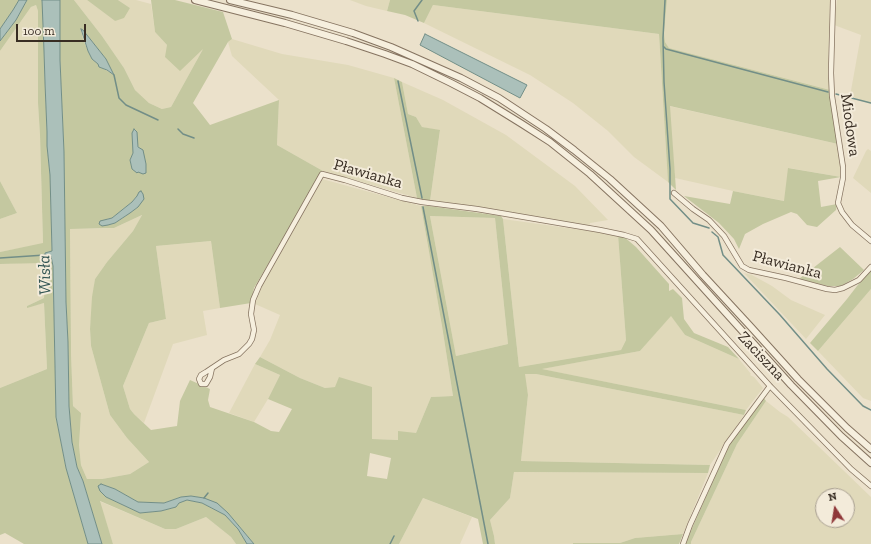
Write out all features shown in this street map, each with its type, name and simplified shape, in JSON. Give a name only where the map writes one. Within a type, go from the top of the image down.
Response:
[{"type":"street","points":[[195,0],[285,23],[346,41],[412,64],[480,98],[550,142],[590,174],[651,230],[791,385],[841,436],[871,463]]},
{"type":"street","points":[[230,0],[292,15],[353,33],[406,53],[454,75],[498,98],[546,129],[610,179],[660,226],[798,379],[847,428],[871,449]]},
{"type":"street","name":"Miodowa","points":[[833,0],[831,73],[832,96],[843,167],[843,178],[838,203],[842,212],[852,225],[871,241]]},
{"type":"street","name":"Pławianka","points":[[212,368],[224,360],[239,354],[252,339],[254,330],[251,314],[253,300],[259,286],[322,174],[402,198],[593,229],[638,239]]},
{"type":"street","name":"Pławianka","points":[[674,193],[692,209],[709,220],[724,236],[742,266],[749,270],[835,290],[843,288],[859,280],[871,267]]},
{"type":"street","name":"Zaciszna","points":[[638,239],[770,386],[851,469],[871,486]]},
{"type":"street","points":[[683,544],[690,525],[727,444],[770,386]]},
{"type":"shaded area","points":[[74,0],[87,0],[115,21],[130,8],[118,0],[136,0],[151,4],[155,32],[167,45],[204,47],[171,107],[162,109],[149,103],[135,90],[124,68],[102,36]]},
{"type":"shaded area","points":[[350,0],[390,0],[387,11]]},
{"type":"shaded area","points":[[667,0],[830,0],[828,74],[830,90],[669,48],[665,42],[664,33]]},
{"type":"shaded area","points":[[837,0],[871,0],[871,104],[850,96],[861,35],[834,25]]},
{"type":"shaded area","points":[[36,5],[38,11],[38,103],[43,244],[0,252],[0,219],[17,213],[0,181],[0,51],[31,7]]},
{"type":"shaded area","points":[[433,5],[659,34],[668,182],[634,157],[608,131],[573,103],[530,75],[424,23]]},
{"type":"shaded area","points":[[232,39],[282,54],[348,65],[394,78],[417,198],[323,171],[277,145],[279,100],[232,56],[228,42]]},
{"type":"shaded area","points":[[402,82],[443,100],[506,135],[575,186],[608,220],[590,223],[589,227],[430,201],[440,131],[422,127],[416,117],[408,114]]},
{"type":"shaded area","points":[[669,106],[838,144],[841,177],[789,168],[785,201],[675,178]]},
{"type":"shaded area","points":[[868,149],[871,151],[871,193],[853,178]]},
{"type":"shaded area","points":[[322,179],[421,206],[453,396],[431,397],[416,433],[399,440],[372,439],[335,387],[325,388],[300,378],[260,357],[270,340],[280,315],[255,304],[262,286]]},
{"type":"shaded area","points":[[142,215],[133,231],[95,279],[90,329],[91,346],[110,415],[127,438],[149,462],[130,474],[102,479],[87,479],[81,465],[79,445],[81,413],[73,406],[70,229],[114,228]]},
{"type":"shaded area","points":[[430,216],[495,218],[508,344],[456,356]]},
{"type":"shaded area","points":[[503,219],[618,235],[626,340],[621,350],[519,367]]},
{"type":"shaded area","points":[[211,241],[220,308],[203,311],[207,335],[173,344],[144,423],[130,409],[123,386],[149,323],[166,319],[156,246]]},
{"type":"shaded area","points":[[43,262],[45,281],[44,298],[27,307],[44,303],[47,369],[0,388],[0,264]]},
{"type":"shaded area","points":[[744,273],[752,275],[772,286],[791,300],[825,315],[806,339]]},
{"type":"shaded area","points":[[871,289],[871,401],[863,398],[818,351]]},
{"type":"shaded area","points":[[671,315],[685,335],[739,359],[751,374],[750,375],[754,377],[763,388],[746,410],[541,369],[640,351]]},
{"type":"shaded area","points":[[255,364],[280,375],[254,422],[229,413]]},
{"type":"shaded area","points":[[524,374],[536,374],[744,415],[710,465],[521,461],[528,395]]},
{"type":"shaded area","points":[[766,401],[788,417],[871,497],[871,544],[691,544],[737,444]]},
{"type":"shaded area","points":[[514,472],[708,473],[683,534],[635,538],[620,543],[495,544],[490,520],[510,498]]},
{"type":"shaded area","points":[[423,498],[472,517],[460,544],[399,544]]},
{"type":"shaded area","points":[[99,501],[165,529],[176,529],[206,517],[231,537],[236,544],[113,544]]},
{"type":"green space","points":[[0,0],[19,0],[0,29]]},
{"type":"green space","points":[[27,0],[42,0],[43,9],[52,251],[45,253],[45,256],[51,256],[53,266],[56,417],[66,468],[88,544],[24,544],[5,533],[0,535],[0,388],[47,369],[44,303],[27,308],[27,306],[44,298],[45,281],[43,263],[0,264],[0,252],[43,243],[38,103],[38,11],[36,5],[31,7],[0,51],[0,41],[16,20]]},
{"type":"green space","points":[[60,0],[74,0],[102,36],[124,68],[135,90],[149,103],[162,109],[171,107],[203,49],[180,71],[165,57],[167,45],[155,32],[151,0],[175,0],[223,12],[232,39],[228,42],[193,103],[210,125],[279,100],[277,145],[323,171],[254,288],[251,303],[220,308],[211,241],[156,246],[166,319],[149,323],[123,386],[130,409],[151,430],[177,426],[180,401],[190,380],[210,389],[208,400],[210,407],[254,422],[271,431],[279,432],[292,409],[268,399],[280,375],[255,364],[260,357],[300,378],[325,388],[335,387],[339,377],[372,387],[372,439],[398,440],[398,431],[416,433],[431,397],[453,396],[421,206],[501,216],[503,219],[519,367],[621,350],[626,340],[618,235],[623,236],[636,247],[669,284],[669,291],[673,289],[682,298],[684,319],[694,333],[728,347],[739,359],[685,335],[671,316],[640,351],[542,369],[746,410],[744,415],[536,374],[525,374],[528,395],[521,461],[710,465],[708,473],[514,472],[510,498],[490,520],[495,544],[483,544],[478,519],[423,498],[399,544],[254,544],[228,513],[204,498],[191,496],[181,497],[164,503],[138,502],[115,489],[101,484],[106,497],[140,513],[161,511],[176,507],[178,503],[187,500],[202,503],[225,515],[238,529],[247,544],[236,544],[231,537],[206,517],[176,529],[165,529],[100,501],[113,544],[102,544],[83,481],[77,467],[72,442],[69,406],[64,152],[60,60]],"holes":[[[81,29],[106,59],[113,74],[99,67],[98,64],[92,59],[83,39]],[[132,133],[146,164],[141,172],[132,169],[130,160],[133,153]],[[137,196],[138,207],[115,223],[108,225],[107,219],[112,218],[132,202]],[[142,215],[133,231],[95,279],[90,329],[91,346],[110,415],[127,438],[149,462],[130,474],[102,479],[87,479],[81,465],[79,445],[81,413],[73,406],[70,229],[114,228]],[[430,216],[495,218],[508,344],[456,356]],[[370,453],[391,458],[387,479],[367,476]]]},
{"type":"green space","points":[[87,0],[118,0],[130,8],[124,18],[115,21]]},
{"type":"green space","points":[[390,0],[667,0],[664,33],[665,42],[669,48],[830,90],[838,144],[670,106],[676,190],[668,182],[659,34],[433,5],[424,23],[405,15],[387,11]]},
{"type":"green space","points":[[394,78],[402,82],[408,114],[416,117],[422,127],[440,130],[430,201],[417,198]]},
{"type":"green space","points":[[788,168],[841,177],[818,181],[821,207],[837,204],[836,210],[817,227],[807,225],[797,214],[791,212],[763,224],[745,234],[739,249],[734,239],[719,223],[684,196],[730,204],[733,191],[784,201]]},
{"type":"green space","points":[[0,181],[17,213],[0,219]]},
{"type":"green space","points":[[840,247],[864,270],[841,286],[828,286],[799,279]]},
{"type":"green space","points":[[871,270],[871,289],[818,351],[810,343]]},
{"type":"green space","points":[[764,398],[766,401],[737,444],[691,544],[685,544],[729,445]]},
{"type":"green space","points":[[683,534],[679,544],[573,544],[620,543],[635,538]]},
{"type":"water","points":[[19,0],[27,0],[16,20],[0,41],[0,29]]},
{"type":"water","points":[[42,0],[60,0],[66,302],[69,406],[72,442],[77,467],[83,481],[102,544],[88,544],[66,468],[56,417],[53,266],[51,256],[45,256],[45,253],[52,251]]},
{"type":"water","points":[[81,29],[106,59],[114,75],[99,67],[98,64],[92,59]]},
{"type":"water","points":[[425,34],[527,85],[520,98],[420,45]]},
{"type":"water","points":[[134,129],[137,132],[138,147],[143,150],[146,164],[146,173],[143,174],[137,173],[132,169],[130,160],[133,153],[132,133]]},
{"type":"water","points":[[141,191],[144,199],[138,207],[115,223],[102,226],[99,224],[100,221],[112,218],[132,202]]},
{"type":"water","points":[[101,484],[115,489],[138,502],[164,503],[181,497],[191,496],[204,498],[217,503],[228,513],[254,544],[247,544],[238,529],[225,515],[202,503],[187,500],[179,503],[176,507],[161,511],[140,513],[106,497],[100,491],[98,486]]},
{"type":"waterway","points":[[418,21],[414,11],[422,0]]},
{"type":"waterway","points":[[665,0],[663,38],[664,82],[670,169],[670,199],[693,223],[709,228]]},
{"type":"waterway","points":[[663,46],[666,49],[828,92]]},
{"type":"waterway","points":[[114,75],[119,98],[126,105],[158,120]]},
{"type":"waterway","points":[[398,81],[422,198]]},
{"type":"waterway","points":[[836,94],[871,103]]},
{"type":"waterway","points":[[178,129],[183,134],[194,138]]},
{"type":"waterway","points":[[423,207],[488,544]]},
{"type":"waterway","points":[[712,232],[718,237],[723,255],[780,315],[827,369],[863,406],[871,410]]},
{"type":"waterway","name":"Wisła","points":[[0,258],[45,255]]},
{"type":"waterway","points":[[204,498],[208,493]]},
{"type":"waterway","points":[[390,544],[394,536]]}]
